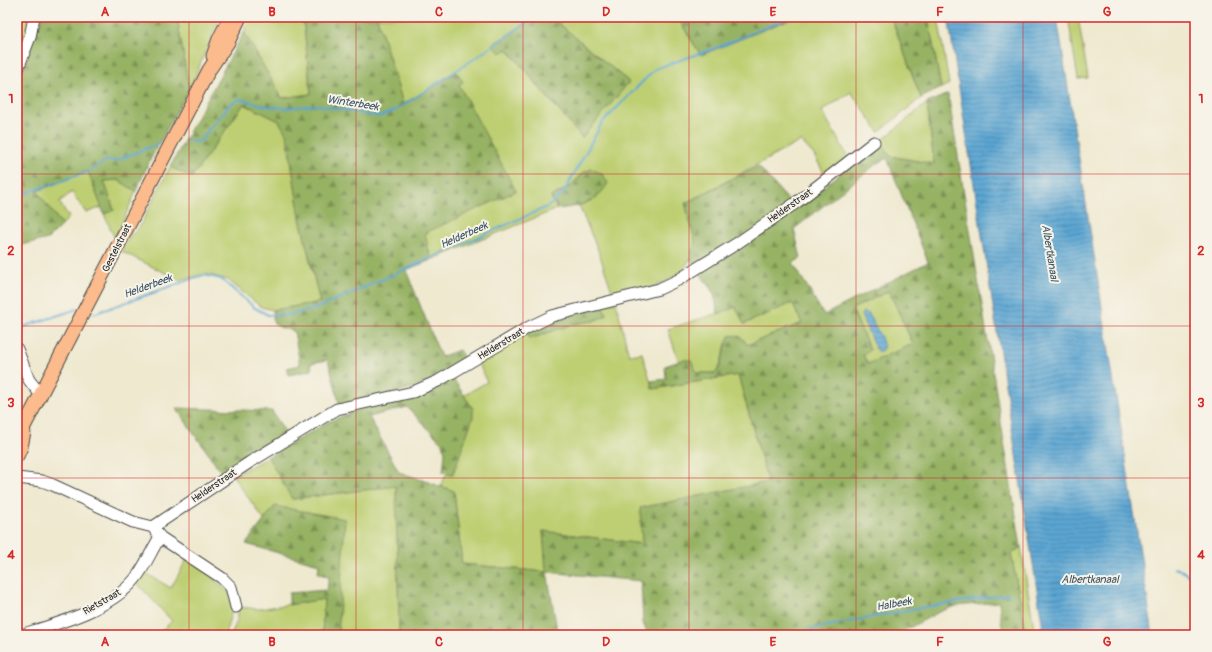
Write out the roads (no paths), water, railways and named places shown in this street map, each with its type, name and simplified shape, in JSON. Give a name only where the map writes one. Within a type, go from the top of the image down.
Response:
[{"type":"main road","name":"Gestelstraat","points":[[209,70],[219,39],[230,17]]},
{"type":"main road","name":"Gestelstraat","points":[[17,440],[26,426],[209,70],[228,42],[240,17]]},
{"type":"main road","name":"Gestelstraat","points":[[17,456],[21,447],[26,426]]},
{"type":"street","points":[[17,71],[30,37],[34,17]]},
{"type":"street","name":"Helderstraat","points":[[153,527],[250,462],[337,409],[413,392],[438,381],[529,327],[552,316],[659,288],[678,280],[736,244],[797,202],[874,142]]},
{"type":"street","points":[[17,349],[29,380],[41,395]]},
{"type":"street","points":[[17,478],[42,481],[133,522],[153,527],[160,537],[222,578],[231,587],[236,607]]},
{"type":"street","name":"Rietstraat","points":[[20,635],[58,624],[113,598],[135,579],[160,537]]},
{"type":"water","name":"Albertkanaal","points":[[948,17],[1057,17],[1153,635],[1044,635]]},
{"type":"water","points":[[863,312],[869,314],[881,337],[884,347],[881,351],[877,351],[875,348],[861,315]]},
{"type":"waterway","name":"Winterbeek","points":[[184,140],[199,142],[231,103],[240,99],[266,106],[285,108],[318,105],[379,117],[396,110],[468,63],[534,17]]},
{"type":"waterway","name":"Helderbeek","points":[[93,314],[203,275],[221,279],[255,308],[268,315],[288,315],[315,309],[549,206],[564,192],[602,123],[655,69],[721,46],[790,17]]},
{"type":"waterway","name":"Winterbeek","points":[[17,196],[88,172],[107,160],[118,161],[160,143]]},
{"type":"waterway","name":"Helderbeek","points":[[17,329],[77,309]]},
{"type":"waterway","name":"Halbeek","points":[[1174,568],[1181,570],[1195,581]]},
{"type":"waterway","name":"Halbeek","points":[[783,635],[912,609],[1010,594]]}]
